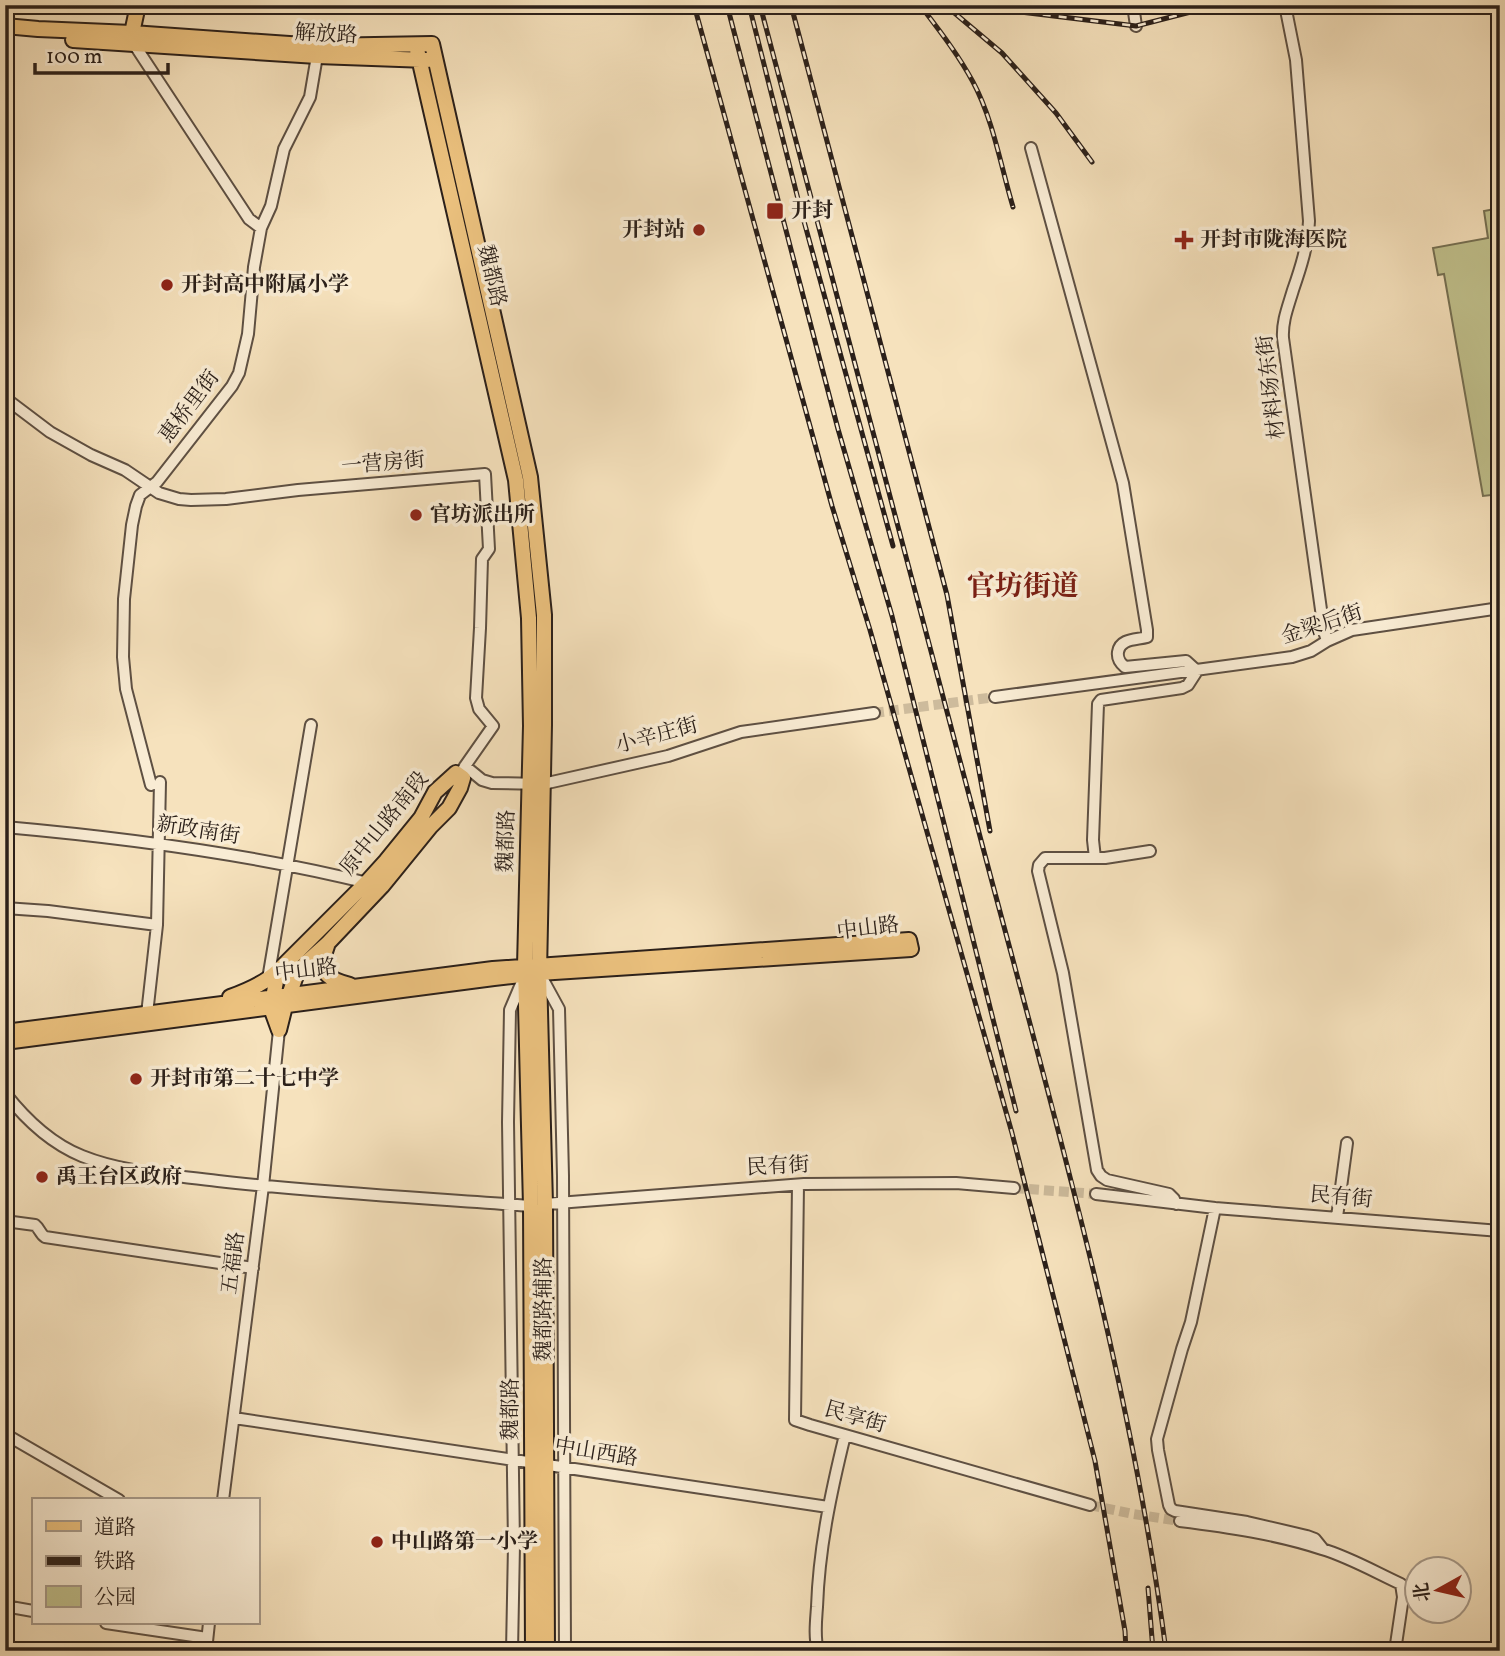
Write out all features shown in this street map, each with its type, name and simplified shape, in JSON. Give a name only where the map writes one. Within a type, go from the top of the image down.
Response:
[{"type":"main road","points":[[133,38],[138,5]]},
{"type":"main road","name":"解放路","points":[[5,26],[420,60],[436,59]]},
{"type":"main road","name":"解放路","points":[[5,35],[133,38]]},
{"type":"main road","name":"解放路","points":[[318,51],[432,44]]},
{"type":"main road","name":"魏都路","points":[[432,44],[530,477],[544,615],[536,784],[532,970],[538,1205],[539,1464],[533,1651]]},
{"type":"main road","name":"魏都路","points":[[416,45],[516,480],[529,618],[531,726],[536,784]]},
{"type":"main road","name":"原中山路南段","points":[[273,975],[367,882],[421,818],[435,792],[462,770],[463,778],[449,808],[382,886],[297,973],[280,1001]]},
{"type":"main road","name":"中山路","points":[[5,1032],[196,1008],[280,1001],[354,986],[532,970],[909,940],[911,949],[532,970],[280,1001],[5,1042]]},
{"type":"main road","points":[[327,944],[322,962],[328,977],[354,986]]},
{"type":"main road","points":[[196,1008],[245,992],[273,975],[280,1001],[279,1030]]},
{"type":"main road","name":"魏都路","points":[[539,1464],[547,1651]]},
{"type":"street","points":[[1133,5],[1136,26]]},
{"type":"street","name":"材料场东街","points":[[1285,5],[1296,60],[1309,232],[1284,319],[1283,338],[1327,640]]},
{"type":"street","points":[[133,38],[249,219],[261,228]]},
{"type":"street","name":"惠桥里街","points":[[147,1014],[157,925],[160,844],[155,783],[126,689],[123,657],[124,599],[132,524],[140,495],[157,482],[232,386],[239,373],[248,334],[254,267],[261,228],[271,206],[284,149],[310,97],[318,51]]},
{"type":"street","points":[[1031,148],[1125,493],[1147,637],[1121,645],[1119,660],[1125,667],[1186,661],[1197,671]]},
{"type":"street","name":"一营房街","points":[[5,398],[50,432],[125,470],[159,493],[179,499],[216,499],[485,474],[489,550],[482,559],[475,698],[479,709],[493,726],[462,770]]},
{"type":"street","name":"金梁后街","points":[[1197,671],[1292,657],[1311,651],[1327,640],[1352,630],[1500,608]]},
{"type":"street","points":[[995,697],[1197,671]]},
{"type":"street","points":[[1095,858],[1093,840],[1098,704],[1101,700],[1182,688],[1188,685],[1197,671]]},
{"type":"street","name":"小辛庄街","points":[[462,770],[492,783],[536,784],[668,756],[741,732],[874,713]]},
{"type":"street","points":[[273,975],[287,865],[311,725]]},
{"type":"street","name":"新政南街","points":[[5,827],[160,844],[287,865],[382,886]]},
{"type":"street","points":[[1150,851],[1095,858],[1045,858],[1038,871],[1063,973],[1097,1170],[1107,1180],[1169,1195],[1176,1203]]},
{"type":"street","points":[[5,908],[157,925]]},
{"type":"street","name":"魏都路辅路","points":[[512,1651],[514,1545],[508,1122],[510,1010],[532,970],[559,1009],[563,1203],[565,1651]]},
{"type":"street","name":"五福路","points":[[223,1498],[263,1186],[279,1030]]},
{"type":"street","name":"民有街","points":[[5,1093],[32,1124],[50,1139],[90,1159],[157,1173],[263,1186],[509,1205],[798,1185],[929,1182],[1014,1188]]},
{"type":"street","points":[[1338,1217],[1347,1143]]},
{"type":"street","name":"民享街","points":[[798,1185],[795,1420],[1090,1505]]},
{"type":"street","name":"民有街","points":[[1096,1194],[1215,1208],[1500,1231]]},
{"type":"street","points":[[1215,1208],[1191,1322],[1157,1438],[1168,1505],[1175,1511],[1247,1522],[1307,1536],[1315,1539],[1323,1549]]},
{"type":"street","points":[[5,1221],[35,1225],[45,1237],[253,1268]]},
{"type":"street","name":"中山西路","points":[[234,1418],[828,1507]]},
{"type":"street","points":[[5,1434],[116,1498]]},
{"type":"street","points":[[818,1651],[818,1574],[822,1539],[845,1435]]},
{"type":"street","points":[[1180,1521],[1252,1531],[1323,1549],[1401,1584],[1403,1597],[1395,1651]]},
{"type":"street","points":[[5,1632],[7,1606],[32,1611]]},
{"type":"street","points":[[113,1624],[207,1638]]},
{"type":"street","points":[[206,1651],[209,1624]]},
{"type":"green space","points":[[1500,208],[1500,494],[1483,496],[1444,274],[1438,275],[1433,248],[1488,238],[1484,211]]},
{"type":"tunnel","points":[[874,713],[995,697]]},
{"type":"tunnel","points":[[1014,1188],[1096,1194]]},
{"type":"tunnel","points":[[1090,1505],[1180,1521]]},
{"type":"railway","points":[[694,5],[832,506],[870,630],[1012,1133],[1095,1461],[1125,1631],[1126,1651]]},
{"type":"railway","points":[[727,5],[838,429],[892,616],[1016,1111]]},
{"type":"railway","points":[[749,5],[799,203],[893,546]]},
{"type":"railway","points":[[760,5],[1091,1262],[1134,1456],[1166,1651]]},
{"type":"railway","points":[[791,5],[947,595],[990,831]]},
{"type":"railway","points":[[920,5],[948,42],[980,96],[1013,207]]},
{"type":"railway","points":[[945,5],[1002,53],[1056,113],[1092,162]]},
{"type":"railway","points":[[996,5],[1013,11],[1136,26],[1218,5]]},
{"type":"railway","points":[[1148,1588],[1153,1651]]},
{"type":"place","name":"开封","points":[[775,211]]},
{"type":"place","name":"开封站","points":[[699,230]]},
{"type":"place","name":"开封市陇海医院","points":[[1184,240]]},
{"type":"place","name":"开封高中附属小学","points":[[167,285]]},
{"type":"place","name":"官坊派出所","points":[[416,515]]},
{"type":"place","name":"开封市第二十七中学","points":[[136,1079]]},
{"type":"place","name":"禹王台区政府","points":[[42,1177]]},
{"type":"place","name":"中山路第一小学","points":[[377,1542]]},
{"type":"district","name":"官坊街道","points":[[1023,587]]}]
